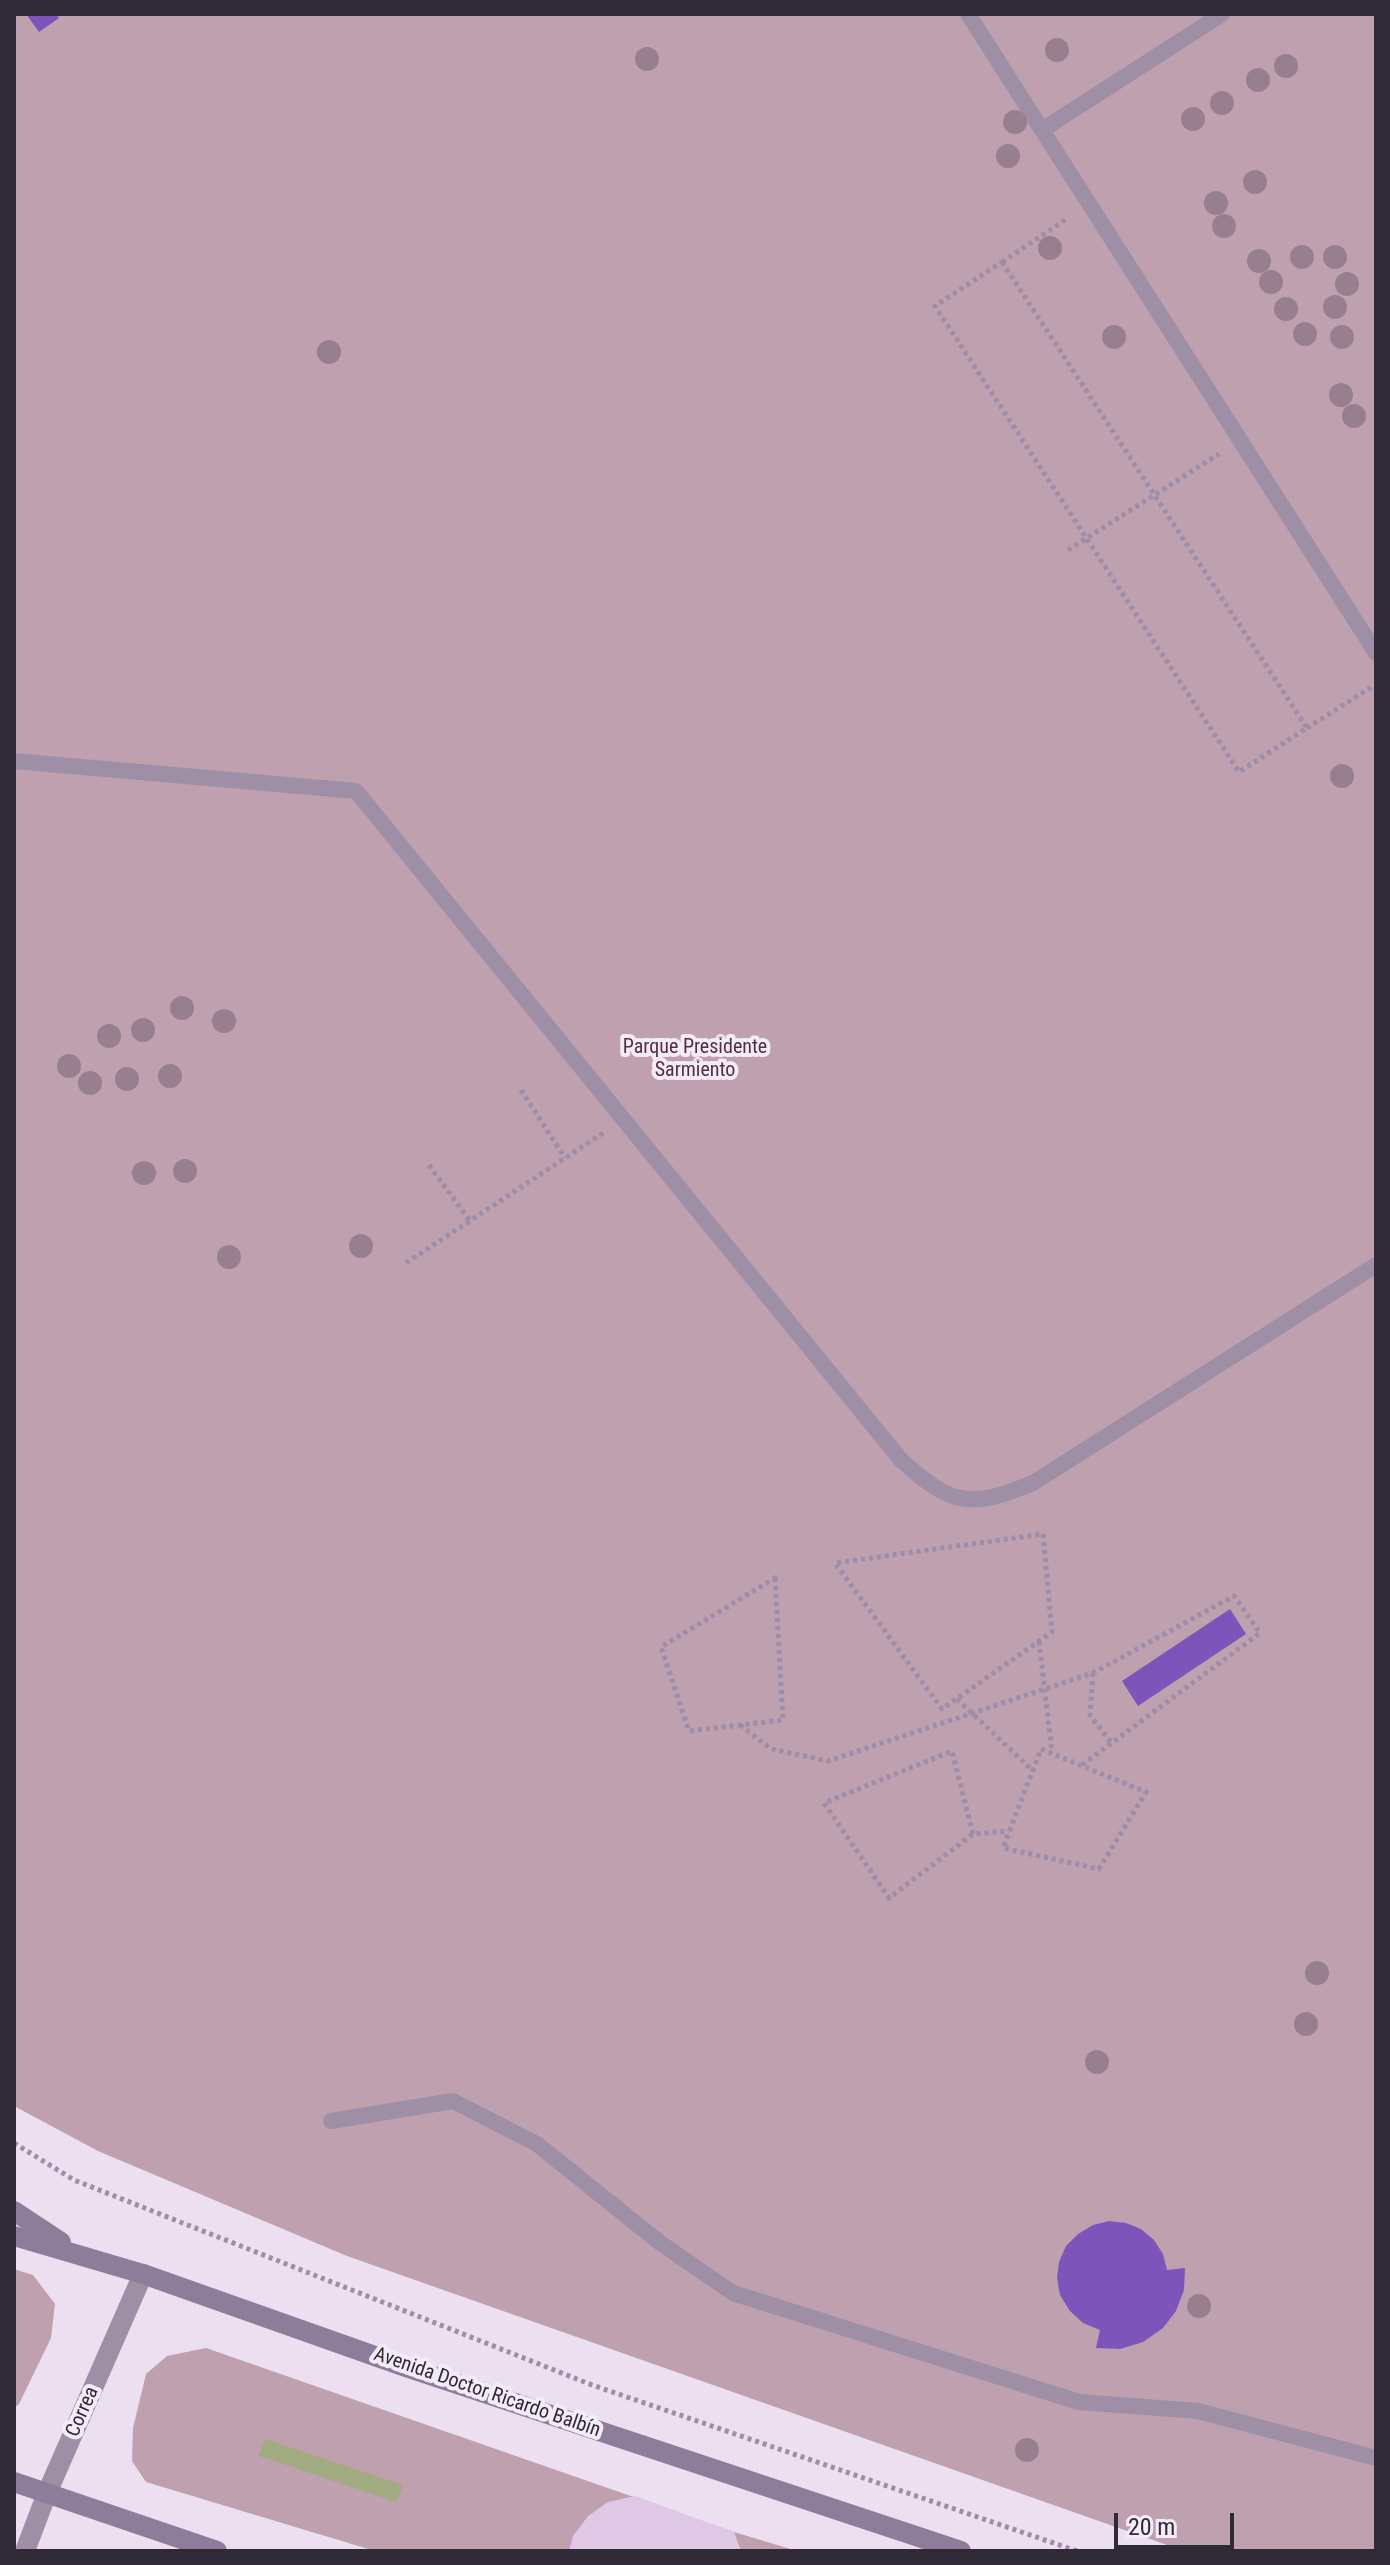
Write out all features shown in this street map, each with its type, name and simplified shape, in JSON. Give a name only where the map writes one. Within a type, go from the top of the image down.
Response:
[{"type":"main road","points":[[14,2211],[78,2253]]},
{"type":"main road","name":"Avenida Doctor Ricardo Balbín","points":[[14,2236],[143,2274],[403,2366],[961,2551]]},
{"type":"main road","points":[[14,2482],[217,2551]]},
{"type":"street","name":"Correa","points":[[25,2551],[47,2493],[143,2274]]},
{"type":"lane","points":[[968,14],[1376,653]]},
{"type":"lane","points":[[1042,130],[1222,14]]},
{"type":"lane","points":[[14,761],[356,791],[901,1460],[931,1488],[965,1500],[998,1497],[1033,1483],[1376,1265]]},
{"type":"lane","points":[[331,2121],[453,2101],[537,2144],[659,2242],[733,2293],[1079,2402],[1198,2411],[1376,2458]]},
{"type":"path","points":[[1090,204],[935,306],[1239,772],[1376,684]]},
{"type":"path","points":[[1002,262],[1307,728]]},
{"type":"path","points":[[1068,550],[1240,440]]},
{"type":"path","points":[[521,1090],[565,1158]]},
{"type":"path","points":[[406,1263],[624,1120]]},
{"type":"path","points":[[429,1165],[470,1221]]},
{"type":"path","points":[[1043,1534],[1052,1632],[957,1699],[942,1709],[835,1563],[1043,1534]]},
{"type":"path","points":[[740,1725],[783,1720],[775,1578],[661,1647],[689,1731],[740,1725],[771,1749],[828,1761],[1093,1673],[1234,1596],[1260,1633],[1082,1765]]},
{"type":"path","points":[[1039,1641],[1053,1753]]},
{"type":"path","points":[[1093,1673],[1090,1715],[1112,1744]]},
{"type":"path","points":[[957,1699],[1033,1771]]},
{"type":"path","points":[[1041,1749],[1082,1765],[1146,1792],[1099,1869],[1003,1848],[1041,1749]]},
{"type":"path","points":[[973,1834],[952,1751],[824,1803],[889,1898],[973,1834],[1009,1831]]},
{"type":"path","points":[[14,2143],[74,2180],[592,2385],[1077,2551]]},
{"type":"green space","name":"Parque Presidente Sarmiento","points":[[14,14],[1376,14],[1376,2551],[1184,2551],[347,2256],[98,2151],[14,2106]]},
{"type":"green space","points":[[14,2269],[33,2275],[55,2304],[51,2338],[19,2404],[14,2408]]},
{"type":"green space","points":[[206,2348],[734,2532],[797,2551],[375,2551],[146,2482],[132,2461],[133,2428],[146,2374],[167,2356]]},
{"type":"shaded area","points":[[265,2439],[403,2485],[396,2502],[259,2456]]},
{"type":"shaded area","points":[[635,2496],[734,2532],[741,2551],[569,2551],[573,2536],[588,2516],[608,2502]]},
{"type":"building","points":[[26,14],[57,14],[59,18],[39,32]]},
{"type":"building","points":[[1230,1609],[1246,1634],[1138,1706],[1122,1681]]},
{"type":"building","points":[[1109,2221],[1141,2229],[1154,2240],[1163,2254],[1167,2270],[1185,2268],[1184,2290],[1176,2311],[1163,2328],[1143,2342],[1120,2349],[1096,2348],[1100,2330],[1083,2323],[1070,2311],[1060,2295],[1057,2278],[1059,2262],[1066,2246],[1093,2225]]}]
